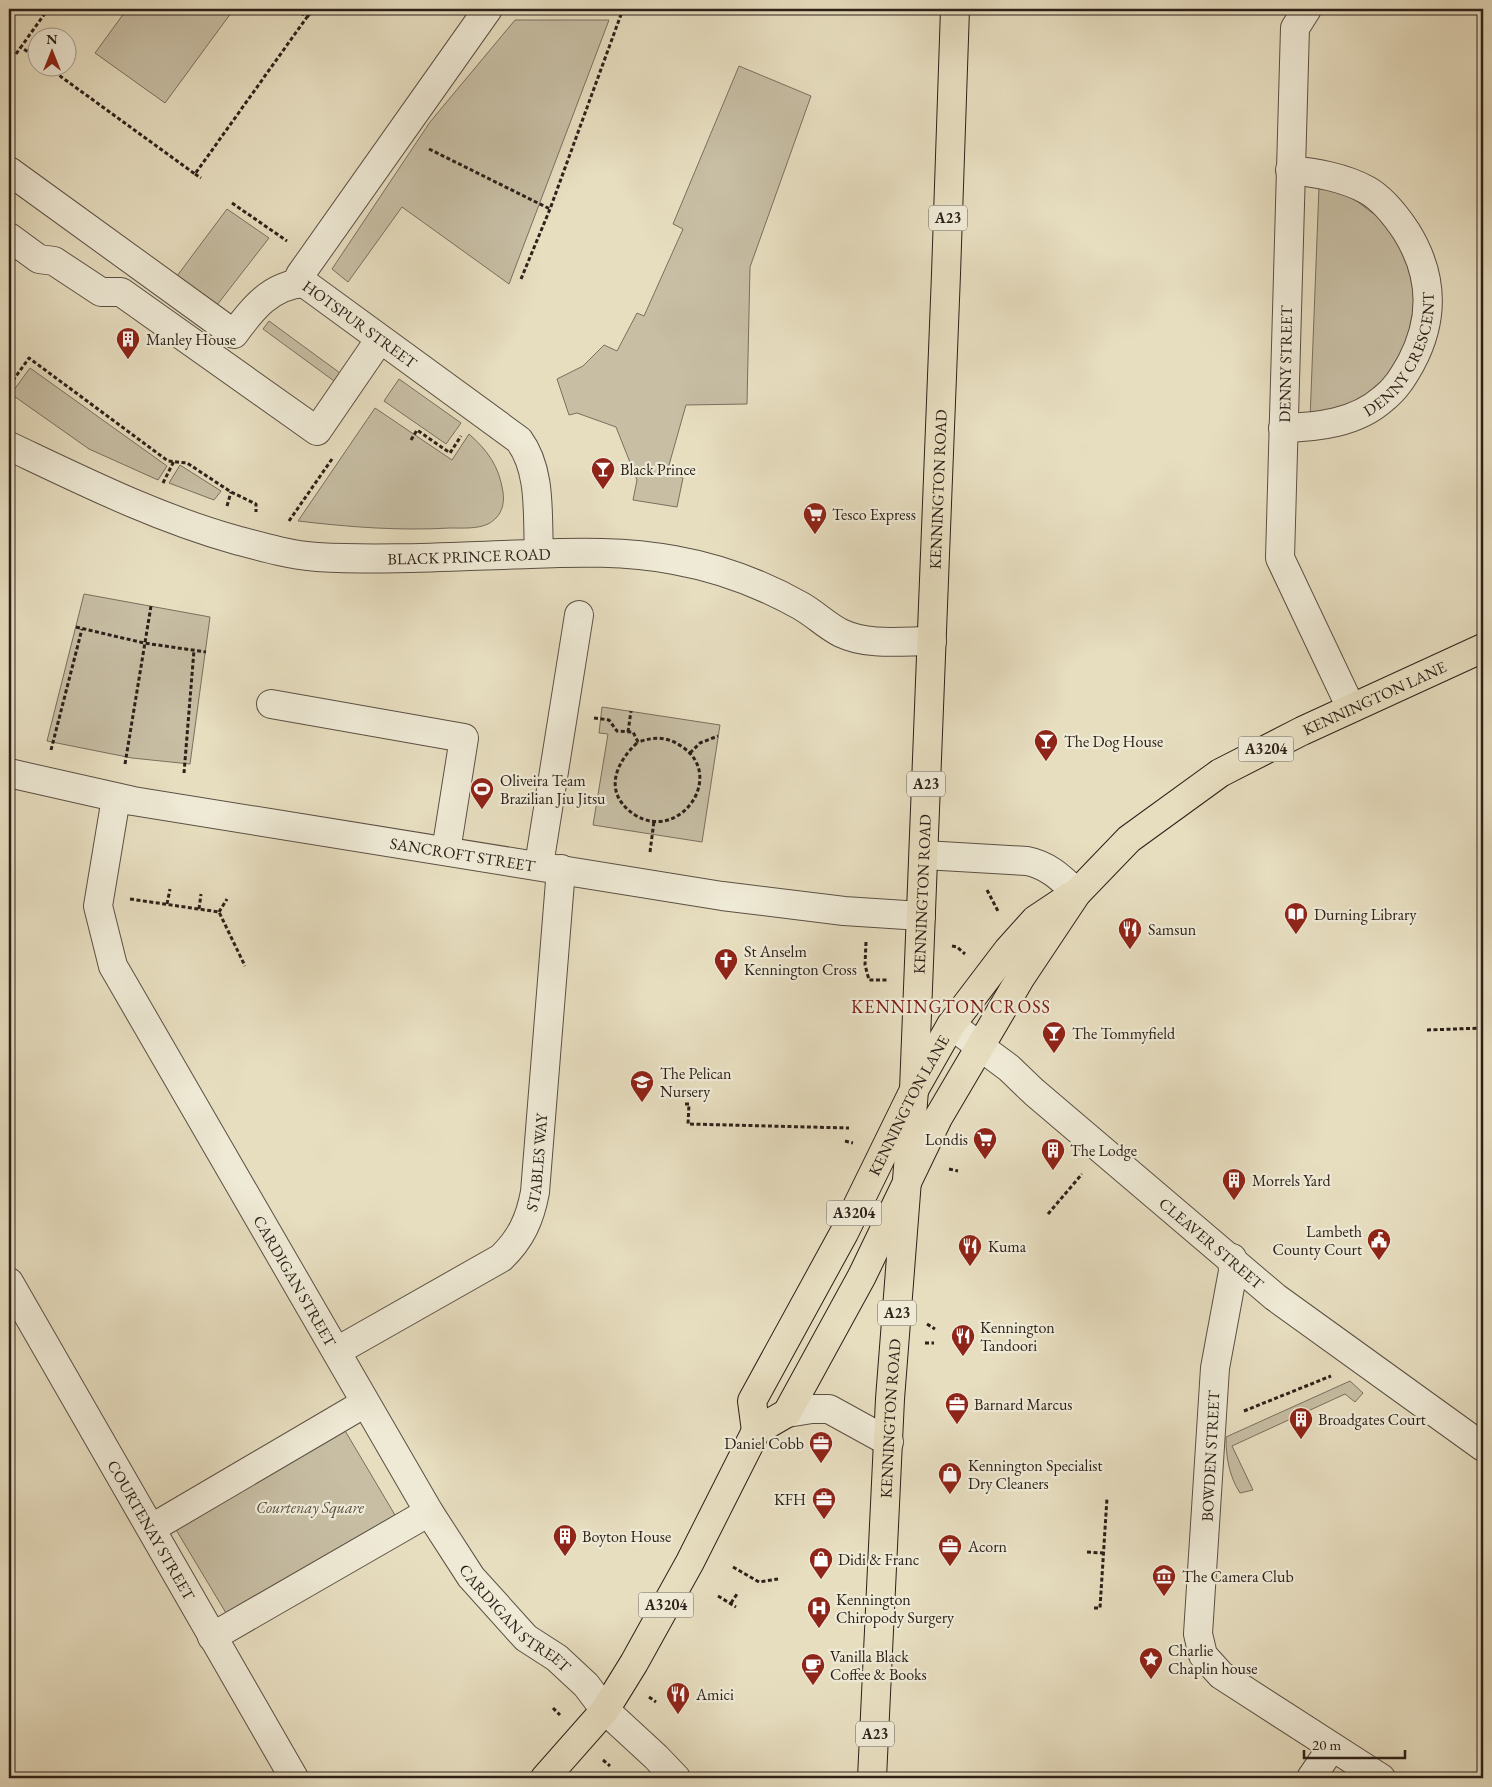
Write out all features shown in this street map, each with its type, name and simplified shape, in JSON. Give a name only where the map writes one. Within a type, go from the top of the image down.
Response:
[{"type":"main road","name":"KENNINGTON ROAD","points":[[872,1778],[889,1442],[914,1090],[954,9]]},
{"type":"main road","name":"KENNINGTON LANE","points":[[1076,892],[980,1046],[938,1118],[908,1184],[862,1276],[787,1412],[756,1431],[752,1401],[844,1233],[914,1090],[951,1025],[1008,950],[1035,920],[1076,892],[1129,839],[1203,784],[1237,763],[1351,708],[1483,648]]},
{"type":"main road","name":"A3204","points":[[545,1778],[605,1710],[634,1663],[690,1562],[756,1431]]},
{"type":"street","name":"HOTSPUR STREET","points":[[488,9],[399,134],[308,270],[380,339],[519,440],[531,458],[535,486],[539,553]]},
{"type":"street","name":"DENNY STREET","points":[[1307,9],[1295,28],[1280,558],[1351,708]]},
{"type":"street","name":"DENNY CRESCENT","points":[[1284,428],[1325,426],[1361,414],[1382,400],[1399,384],[1421,344],[1429,312],[1426,273],[1412,240],[1395,214],[1368,191],[1338,177],[1290,170]]},
{"type":"street","points":[[9,171],[234,334],[255,305],[308,270]]},
{"type":"street","points":[[9,236],[39,259],[54,261],[101,292],[121,292],[317,431],[380,339]]},
{"type":"street","name":"BLACK PRINCE ROAD","points":[[9,446],[150,512],[255,545],[314,557],[382,558],[572,552],[631,554],[691,563],[766,588],[847,635],[885,641],[932,641]]},
{"type":"street","name":"STABLES WAY","points":[[337,1351],[501,1258],[518,1239],[527,1224],[535,1192],[550,867],[563,714],[578,615]]},
{"type":"street","points":[[271,704],[464,738],[446,851]]},
{"type":"street","name":"SANCROFT STREET","points":[[9,773],[116,798],[550,867],[731,898],[844,911],[921,916]]},
{"type":"street","name":"CARDIGAN STREET","points":[[116,798],[98,906],[113,966],[337,1351],[365,1403],[429,1512],[471,1577],[526,1638],[557,1658],[586,1685],[605,1710],[676,1778]]},
{"type":"street","points":[[924,855],[1027,861],[1040,864],[1056,874],[1076,892]]},
{"type":"street","name":"CLEAVER STREET","points":[[951,1025],[1022,1078],[1034,1092],[1232,1258],[1275,1297],[1483,1447]]},
{"type":"street","name":"BOWDEN STREET","points":[[1232,1258],[1233,1271],[1215,1368],[1198,1634],[1203,1655],[1221,1675],[1332,1747]]},
{"type":"street","name":"COURTENAY STREET","points":[[9,1282],[294,1778]]},
{"type":"street","points":[[1225,1314],[1240,1302],[1275,1297]]},
{"type":"street","points":[[152,1528],[365,1403]]},
{"type":"street","points":[[787,1412],[812,1408],[829,1409],[889,1442]]},
{"type":"street","points":[[212,1637],[429,1512]]},
{"type":"street","points":[[1311,1778],[1332,1747],[1381,1778]]},
{"type":"path","points":[[16,54],[48,9]]},
{"type":"path","points":[[295,9],[307,18]]},
{"type":"path","points":[[195,174],[314,9]]},
{"type":"path","points":[[521,279],[550,209],[623,9]]},
{"type":"path","points":[[21,47],[28,52]]},
{"type":"path","points":[[63,78],[201,178]]},
{"type":"path","points":[[399,134],[550,209]]},
{"type":"path","points":[[232,203],[308,270]]},
{"type":"path","points":[[9,386],[29,358],[168,461],[187,463],[231,492],[256,504],[255,545]]},
{"type":"path","points":[[411,440],[417,430],[450,453],[478,411]]},
{"type":"path","points":[[124,764],[151,606]]},
{"type":"path","points":[[76,627],[144,643],[206,652]]},
{"type":"path","points":[[50,750],[82,629]]},
{"type":"path","points":[[184,773],[194,650]]},
{"type":"path","points":[[628,732],[631,711]]},
{"type":"path","points":[[563,714],[609,720],[617,730],[633,732],[638,742]]},
{"type":"path","points":[[690,752],[700,744],[718,736]]},
{"type":"path","points":[[654,737],[664,738],[690,752],[697,762],[700,785],[688,808],[678,817],[654,821],[640,818],[622,804],[618,793],[617,769],[621,759],[638,742],[654,737]]},
{"type":"path","points":[[984,883],[999,913],[993,920]]},
{"type":"path","points":[[166,904],[170,889]]},
{"type":"path","points":[[199,910],[201,894]]},
{"type":"path","points":[[129,899],[219,912]]},
{"type":"path","points":[[219,912],[228,899]]},
{"type":"path","points":[[219,912],[245,966]]},
{"type":"path","points":[[866,943],[865,965],[869,980],[878,980]]},
{"type":"path","points":[[967,956],[972,949]]},
{"type":"path","points":[[1427,1030],[1483,1028]]},
{"type":"path","points":[[685,1104],[689,1104],[688,1124],[849,1128]]},
{"type":"path","points":[[845,1141],[856,1144]]},
{"type":"path","points":[[945,1168],[958,1171]]},
{"type":"path","points":[[1048,1214],[1087,1168]]},
{"type":"path","points":[[1235,1415],[1332,1376]]},
{"type":"path","points":[[1094,1608],[1100,1608],[1107,1498]]},
{"type":"path","points":[[1087,1552],[1103,1552]]},
{"type":"path","points":[[732,1567],[759,1582],[778,1579]]},
{"type":"path","points":[[731,1603],[737,1594]]},
{"type":"path","points":[[718,1596],[736,1607]]},
{"type":"path","points":[[647,1696],[656,1702]]},
{"type":"path","points":[[553,1708],[561,1716]]},
{"type":"path","points":[[602,1759],[610,1766]]},
{"type":"green space","points":[[127,9],[234,9],[165,103],[95,53]]},
{"type":"green space","points":[[515,20],[609,20],[509,284],[402,207],[348,282],[332,269],[430,122]]},
{"type":"green space","points":[[739,66],[811,96],[750,267],[747,404],[686,405],[667,472],[683,478],[677,507],[633,500],[637,480],[616,427],[577,413],[569,415],[557,379],[583,366],[604,345],[617,351],[637,313],[644,316],[683,229],[673,224]]},
{"type":"green space","points":[[1319,187],[1354,199],[1382,220],[1408,252],[1419,309],[1402,362],[1369,398],[1310,419]]},
{"type":"green space","points":[[227,209],[269,238],[217,305],[177,276]]},
{"type":"green space","points":[[269,321],[340,373],[334,381],[263,329]]},
{"type":"green space","points":[[30,368],[167,466],[158,480],[89,449],[11,394]]},
{"type":"green space","points":[[399,379],[461,423],[446,444],[384,401]]},
{"type":"green space","points":[[375,408],[452,460],[469,434],[487,453],[499,474],[503,502],[496,518],[488,524],[479,527],[431,529],[374,528],[298,521]]},
{"type":"green space","points":[[180,465],[221,491],[214,500],[169,483]]},
{"type":"green space","points":[[84,594],[210,617],[190,764],[132,758],[47,741]]},
{"type":"green space","points":[[602,707],[720,725],[702,842],[593,825],[608,734],[599,733]]},
{"type":"green space","points":[[1350,1381],[1363,1393],[1355,1402],[1345,1394],[1232,1446],[1253,1490],[1240,1493],[1233,1480],[1229,1466],[1226,1437]]},
{"type":"green space","name":"Courtenay Square","points":[[344,1429],[395,1515],[226,1613],[175,1528]]},
{"type":"place","name":"Manley House","points":[[128,360]]},
{"type":"place","name":"Black Prince","points":[[603,490]]},
{"type":"place","name":"Tesco Express","points":[[815,535]]},
{"type":"place","name":"The Dog House","points":[[1046,762]]},
{"type":"place","name":"Oliveira Team Brazilian Jiu Jitsu","points":[[482,810]]},
{"type":"place","name":"Durning Library","points":[[1296,935]]},
{"type":"place","name":"Samsun","points":[[1130,950]]},
{"type":"place","name":"St Anselm Kennington Cross","points":[[726,981]]},
{"type":"place","name":"The Tommyfield","points":[[1054,1054]]},
{"type":"place","name":"The Pelican Nursery","points":[[642,1103]]},
{"type":"place","name":"Londis","points":[[985,1160]]},
{"type":"place","name":"The Lodge","points":[[1053,1171]]},
{"type":"place","name":"Morrels Yard","points":[[1234,1201]]},
{"type":"place","name":"Lambeth County Court","points":[[1379,1261]]},
{"type":"place","name":"Kuma","points":[[970,1267]]},
{"type":"place","name":"Kennington Tandoori","points":[[963,1357]]},
{"type":"place","name":"Barnard Marcus","points":[[957,1425]]},
{"type":"place","name":"Broadgates Court","points":[[1301,1440]]},
{"type":"place","name":"Daniel Cobb","points":[[821,1464]]},
{"type":"place","name":"Kennington Specialist Dry Cleaners","points":[[950,1495]]},
{"type":"place","name":"KFH","points":[[824,1520]]},
{"type":"place","name":"Boyton House","points":[[565,1557]]},
{"type":"place","name":"Acorn","points":[[950,1567]]},
{"type":"place","name":"Didi & Franc","points":[[821,1580]]},
{"type":"place","name":"The Camera Club","points":[[1164,1597]]},
{"type":"place","name":"Kennington Chiropody Surgery","points":[[819,1629]]},
{"type":"place","name":"Charlie Chaplin house","points":[[1151,1680]]},
{"type":"place","name":"Vanilla Black Coffee & Books","points":[[813,1686]]},
{"type":"place","name":"Amici","points":[[678,1715]]},
{"type":"district","name":"KENNINGTON CROSS","points":[[951,1007]]}]
